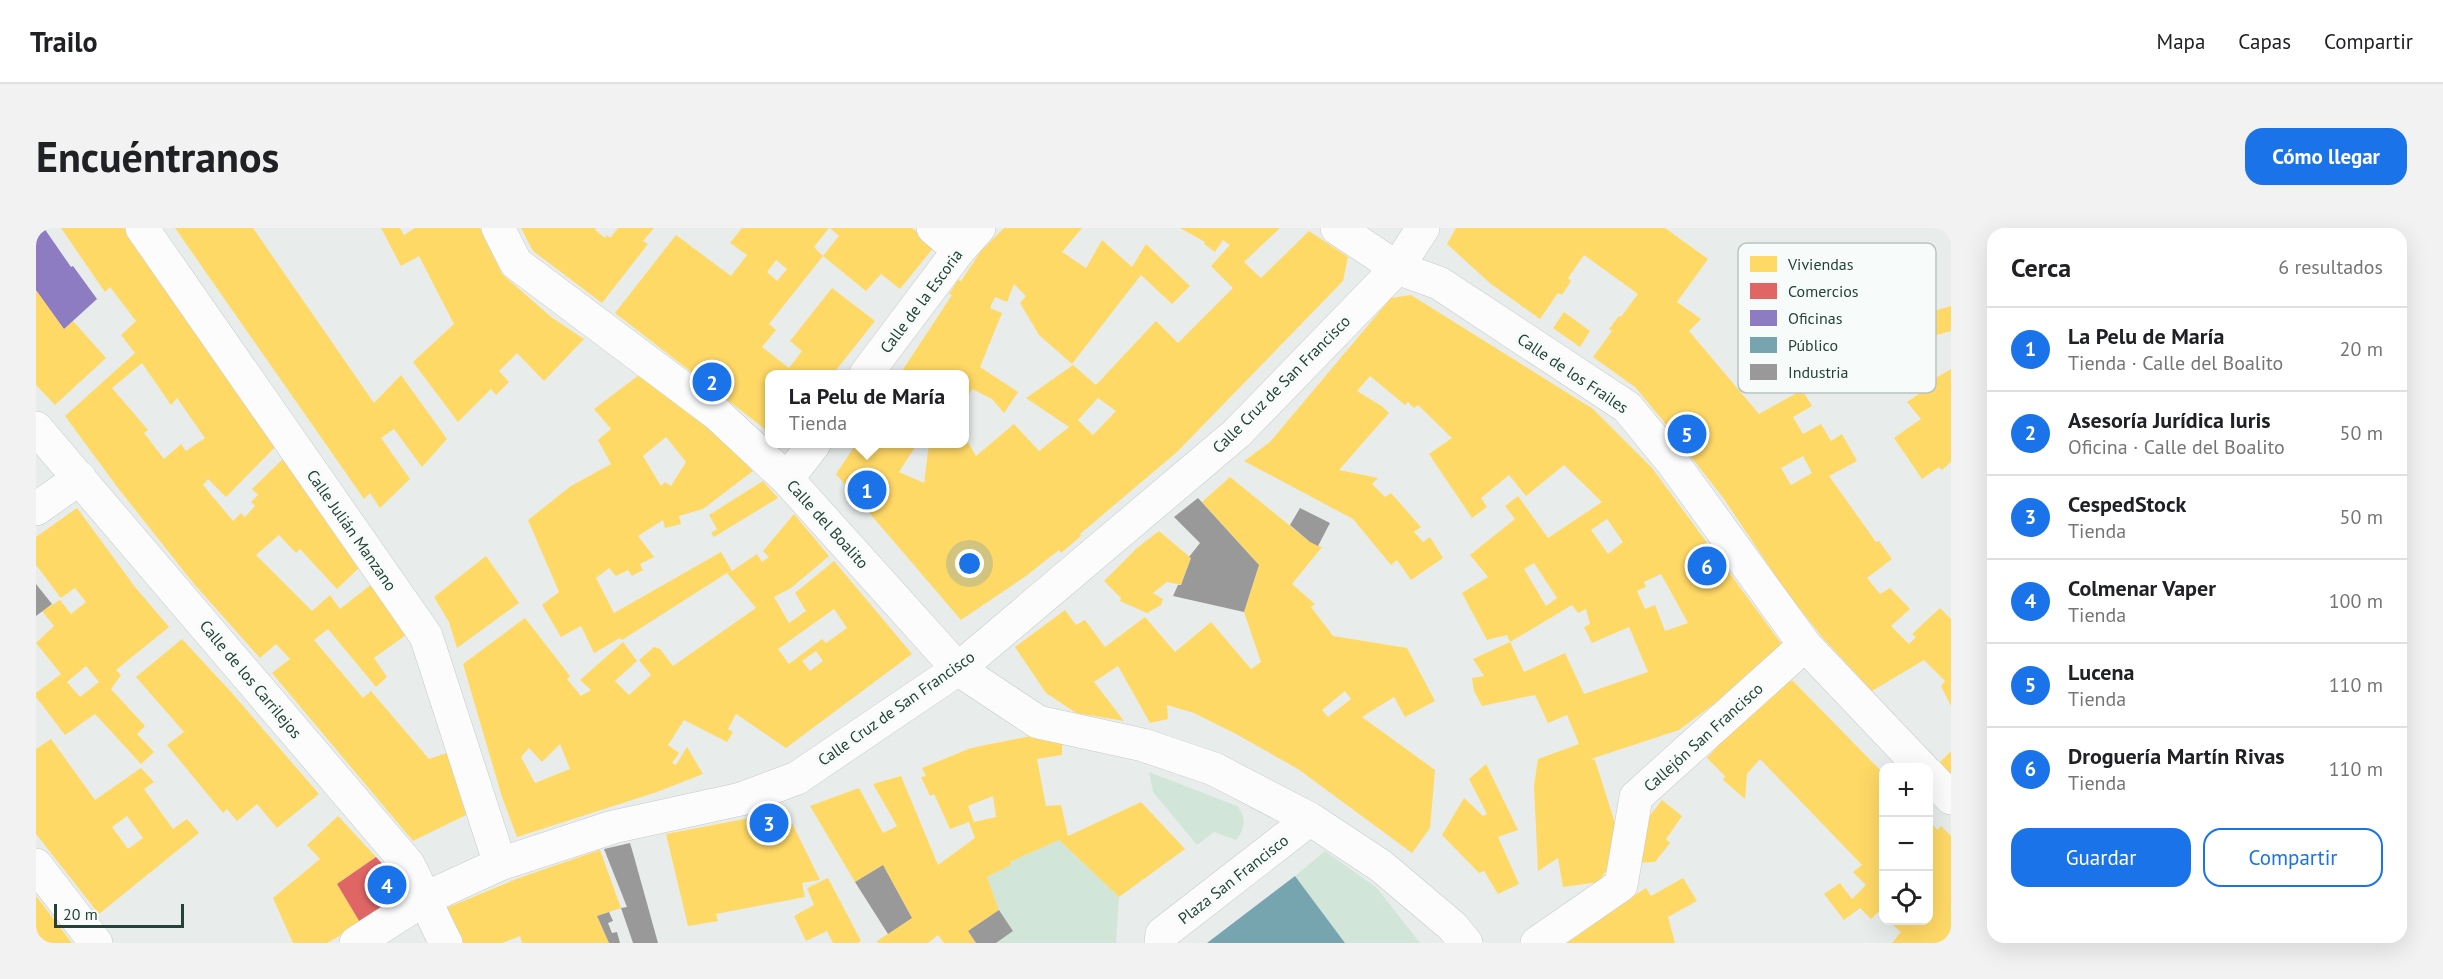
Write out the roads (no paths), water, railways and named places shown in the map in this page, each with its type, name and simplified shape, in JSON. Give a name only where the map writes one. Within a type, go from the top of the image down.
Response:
[{"type":"street","name":"Calle Julián Manzano","points":[[142,228],[426,636],[500,864]]},
{"type":"street","name":"Calle del Boalito","points":[[498,228],[516,263],[717,414],[787,479],[958,669]]},
{"type":"street","points":[[933,228],[969,239]]},
{"type":"street","name":"Calle de los Frailes","points":[[1337,228],[1397,268],[1439,283],[1627,407],[1673,463],[1805,645],[1917,763]]},
{"type":"street","name":"Calle Cruz de San Francisco","points":[[356,943],[426,898],[500,864],[613,827],[741,800],[797,778],[958,669],[1237,433],[1397,268],[1423,228]]},
{"type":"street","name":"Calle de la Escoria","points":[[870,370],[969,239]]},
{"type":"street","name":"Calle de los Carrilejos","points":[[36,428],[408,864],[446,943]]},
{"type":"street","points":[[787,479],[811,448]]},
{"type":"street","points":[[36,509],[80,478]]},
{"type":"street","name":"Callejón San Francisco","points":[[1537,943],[1621,885],[1636,797],[1805,645]]},
{"type":"street","name":"Plaza San Francisco","points":[[958,669],[1038,722],[1143,745],[1214,769],[1310,819],[1381,866],[1452,926],[1466,943]]},
{"type":"street","points":[[1933,778],[1951,798]]},
{"type":"street","name":"Plaza San Francisco","points":[[1161,943],[1162,934],[1310,819]]},
{"type":"street","points":[[36,865],[96,943]]},
{"type":"place","name":"Asesoría Jurídica Iuris","points":[[712,382]]},
{"type":"place","name":"Lucena","points":[[1687,434]]},
{"type":"place","name":"La Pelu de María","points":[[867,490]]},
{"type":"place","name":"Droguería Martín Rivas","points":[[1707,566]]},
{"type":"place","name":"CespedStock","points":[[769,823]]},
{"type":"place","name":"Colmenar Vaper","points":[[387,885]]}]
